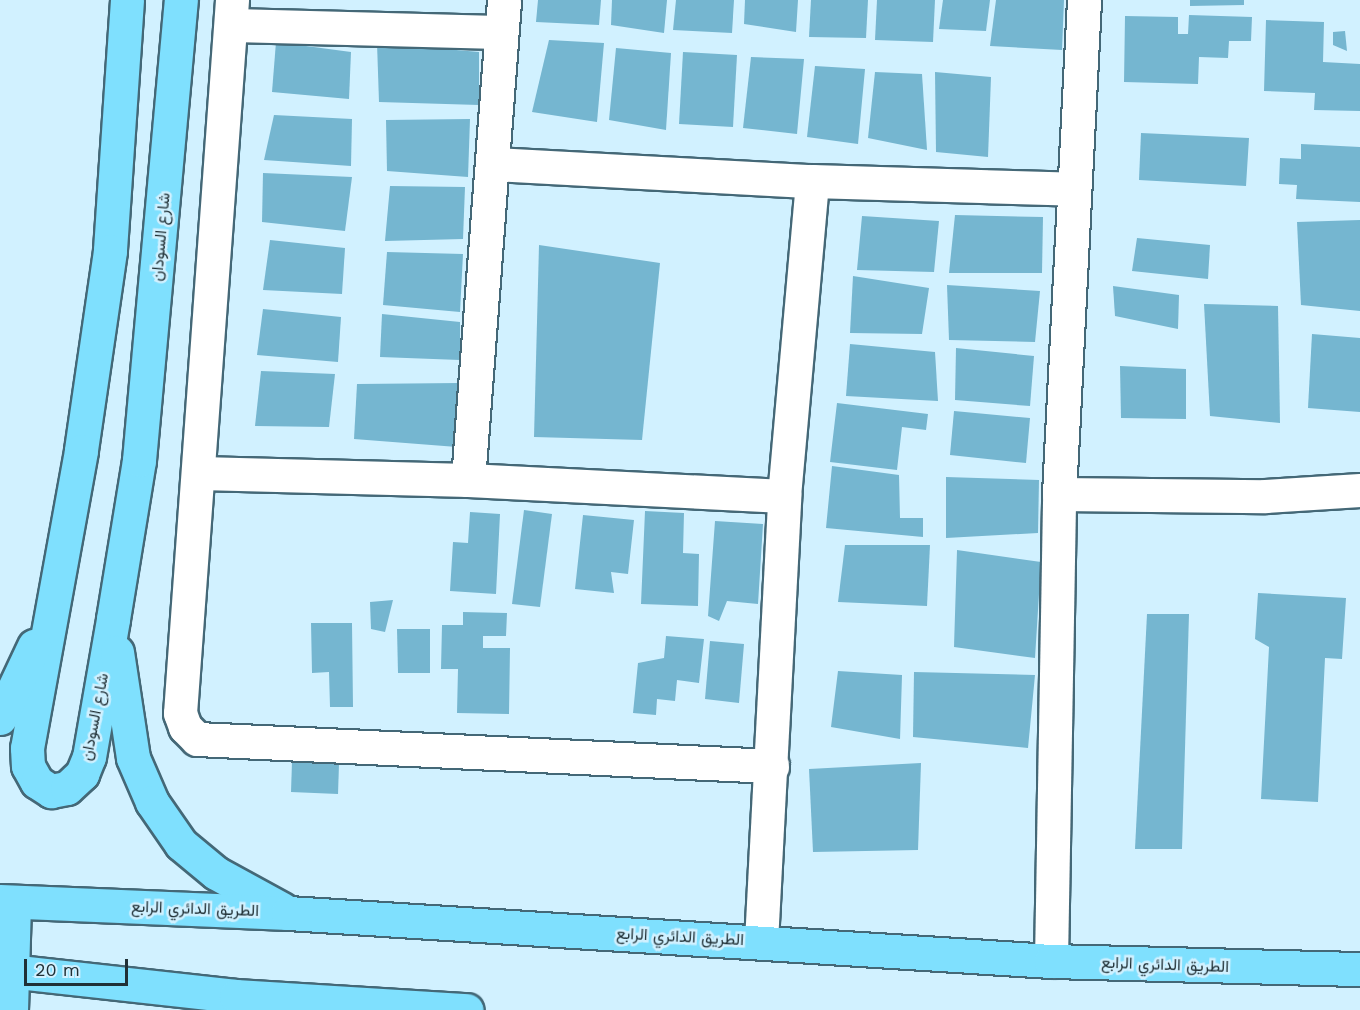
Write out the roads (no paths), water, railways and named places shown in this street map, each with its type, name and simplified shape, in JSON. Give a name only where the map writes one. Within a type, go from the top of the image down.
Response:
[{"type":"main road","name":"شارع السودان","points":[[127,0],[110,251],[81,451],[27,748],[28,766],[37,782],[51,791],[68,788],[82,774],[89,757],[113,619],[139,460],[181,0]]},
{"type":"main road","points":[[0,718],[54,607]]},
{"type":"main road","points":[[113,619],[133,758],[152,802],[181,844],[216,873],[288,913]]},
{"type":"main road","points":[[7,902],[6,970],[11,1010]]},
{"type":"main road","name":"الطريق الدائري الرابع","points":[[7,902],[288,913],[1051,961],[1360,969]]},
{"type":"main road","points":[[6,970],[320,1006],[467,1010]]},
{"type":"main road","points":[[203,1010],[236,996]]},
{"type":"street","points":[[468,480],[494,164],[504,0]]},
{"type":"street","points":[[1051,961],[1059,494],[1084,0]]},
{"type":"street","points":[[501,32],[232,12],[200,473],[180,714],[185,727],[197,739],[772,766]]},
{"type":"street","points":[[494,164],[812,181],[1074,189]]},
{"type":"street","points":[[761,942],[772,766],[784,496],[812,181]]},
{"type":"street","points":[[200,473],[468,480],[784,496]]},
{"type":"street","points":[[1059,494],[1265,496],[1360,490]]}]
